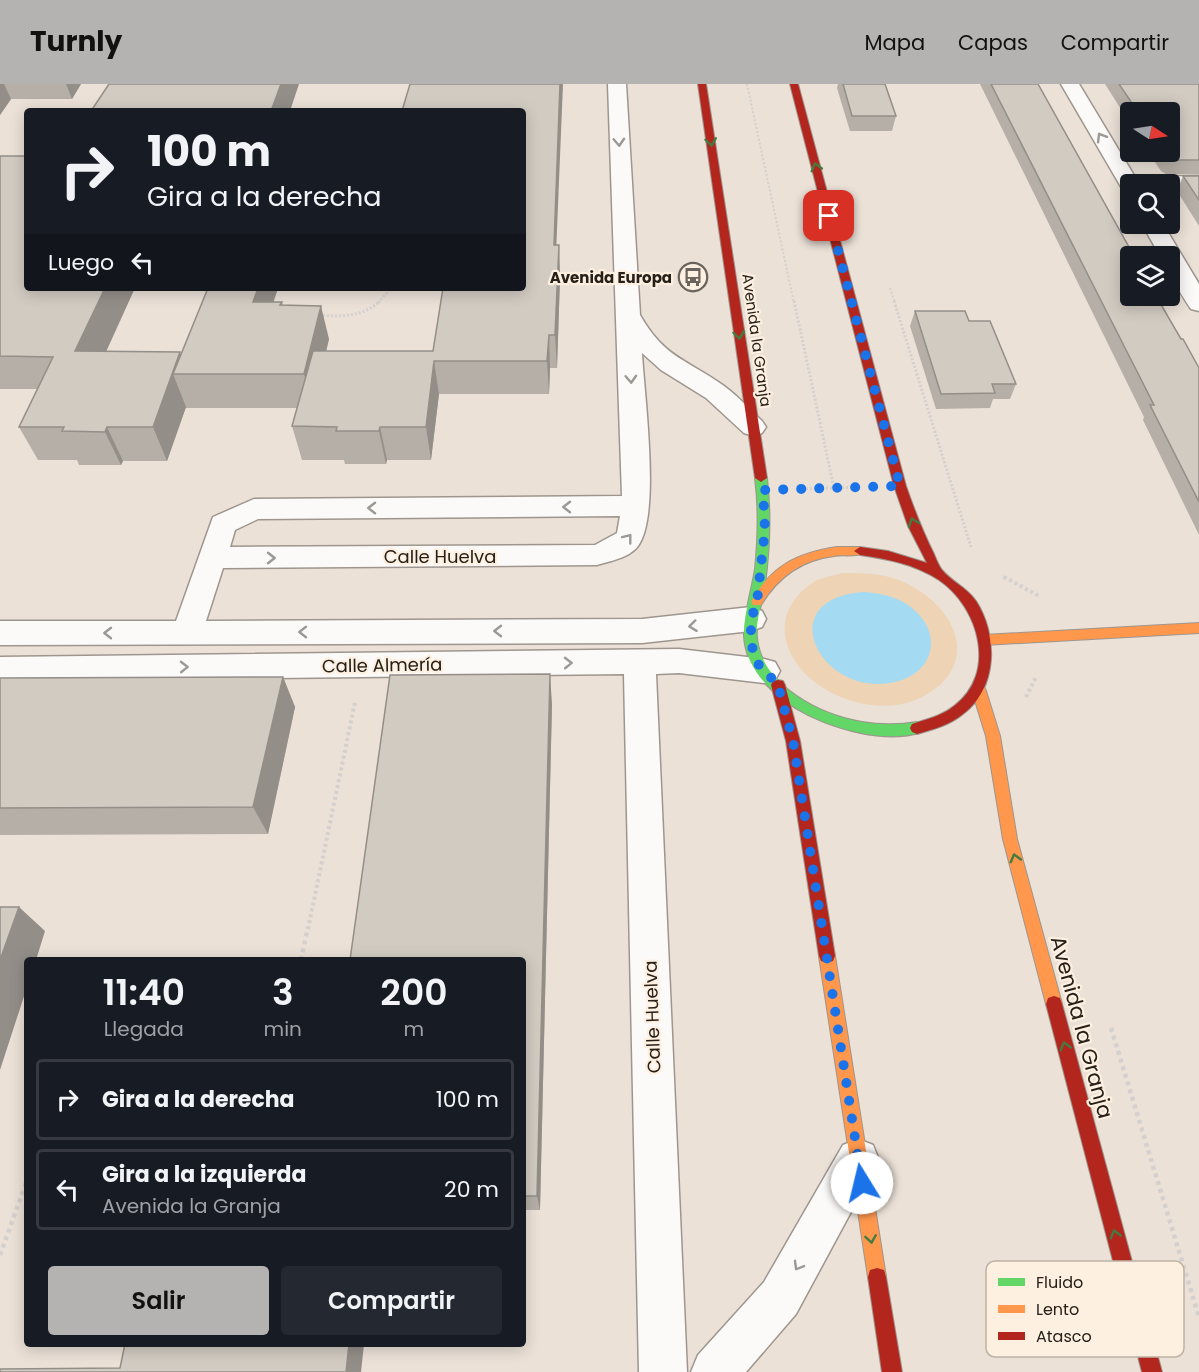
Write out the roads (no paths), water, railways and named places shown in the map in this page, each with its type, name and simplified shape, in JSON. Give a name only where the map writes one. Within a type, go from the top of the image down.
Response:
[{"type":"main road","name":"Avenida la Granja","points":[[702,84],[763,490],[765,529],[751,644],[758,664],[792,699],[822,717],[856,728],[896,732],[933,724],[960,710],[979,691],[993,736],[1010,839],[1122,1261]]},
{"type":"main road","points":[[794,84],[900,486],[914,526],[938,574]]},
{"type":"main road","points":[[754,611],[772,579],[807,557],[829,552],[860,550],[880,552],[909,560],[938,574],[961,592],[979,616],[987,663],[979,691]]},
{"type":"main road","points":[[984,640],[1199,628]]},
{"type":"main road","name":"Avenida la Granja","points":[[771,678],[793,741],[892,1372]]},
{"type":"main road","name":"Avenida la Granja","points":[[1148,1357],[1152,1372]]},
{"type":"street","name":"Calle Huelva","points":[[212,558],[597,555],[621,547],[634,531],[636,483],[617,84]]},
{"type":"street","points":[[1070,84],[1123,174]]},
{"type":"street","points":[[1180,183],[1199,182]]},
{"type":"street","points":[[1158,234],[1199,304]]},
{"type":"street","points":[[627,313],[643,340],[670,365],[715,392],[753,427]]},
{"type":"street","points":[[188,633],[223,524],[254,509],[635,506]]},
{"type":"street","name":"Calle Almería","points":[[0,633],[642,631],[754,611]]},
{"type":"street","name":"Calle Almería","points":[[0,669],[679,661],[771,678]]},
{"type":"street","name":"Calle Huelva","points":[[640,662],[663,1372]]},
{"type":"street","points":[[715,1372],[780,1298],[858,1160]]},
{"type":"water","points":[[864,592],[898,599],[920,616],[928,628],[931,640],[930,652],[917,672],[905,679],[890,683],[865,683],[843,675],[826,661],[816,644],[813,627],[819,610],[836,598]]},
{"type":"place","name":"Avenida Europa","points":[[693,277]]}]
